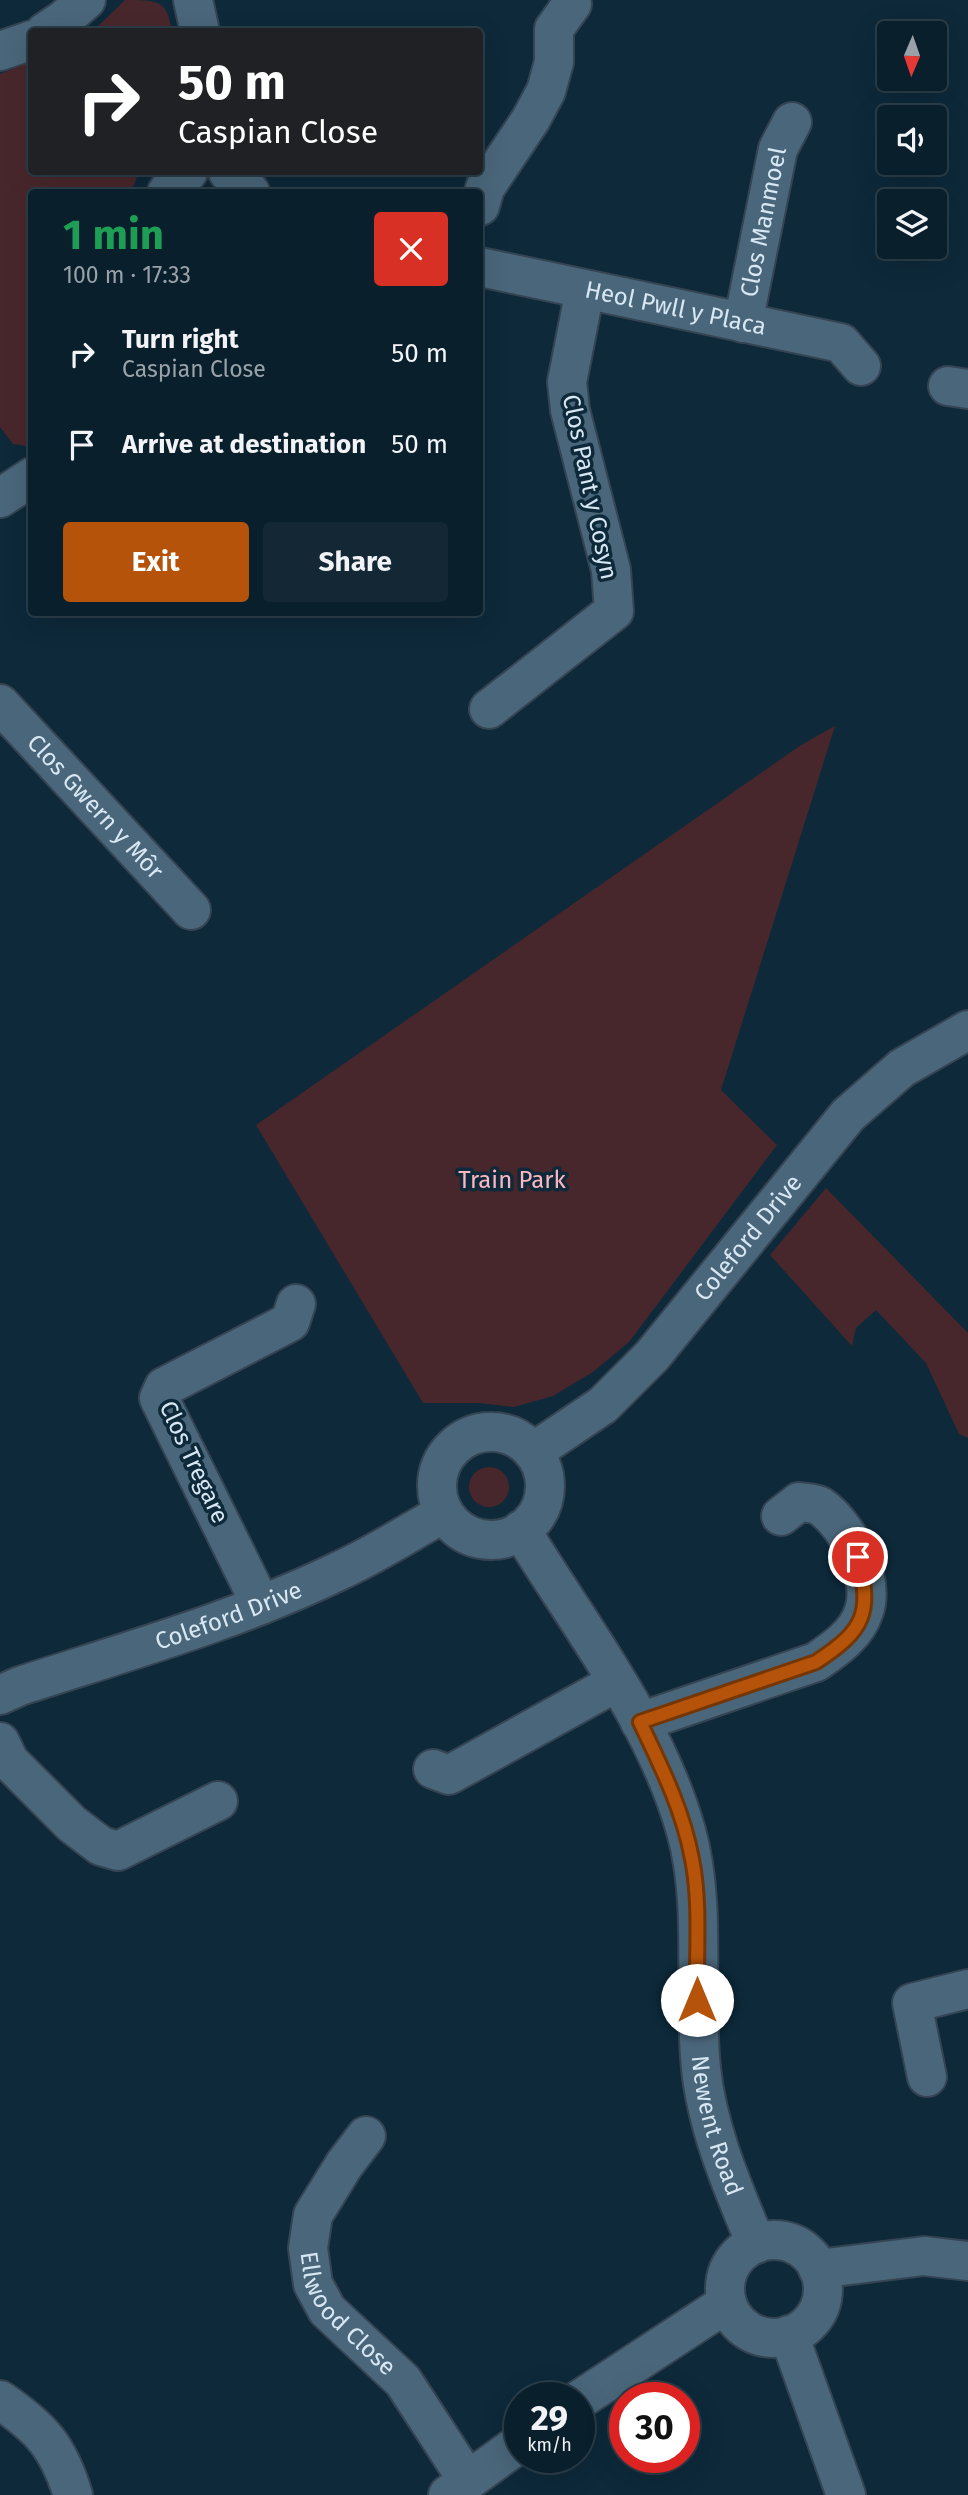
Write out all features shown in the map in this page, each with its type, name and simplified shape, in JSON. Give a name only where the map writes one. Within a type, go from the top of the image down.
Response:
[{"type":"street","points":[[51,28],[86,0]]},
{"type":"street","points":[[193,0],[199,28]]},
{"type":"street","points":[[483,195],[546,91],[554,62],[554,29],[572,4]]},
{"type":"street","points":[[0,51],[28,41]]},
{"type":"street","name":"Clos Manmoel","points":[[743,323],[778,149],[792,122]]},
{"type":"street","points":[[169,189],[182,175]]},
{"type":"street","points":[[235,175],[247,189]]},
{"type":"street","name":"Heol Pwll y Placa","points":[[483,268],[841,342],[861,366]]},
{"type":"street","name":"Clos Pant y Cosyn","points":[[489,709],[614,611],[611,570],[570,410],[567,382],[585,290]]},
{"type":"street","name":"Clos Gwern y Môr","points":[[0,704],[191,910]]},
{"type":"street","name":"Coleford Drive","points":[[533,1452],[603,1405],[652,1356],[848,1115],[902,1068],[968,1030]]},
{"type":"street","name":"Clos Tregare","points":[[261,1605],[159,1398],[164,1387],[290,1322],[296,1304]]},
{"type":"street","points":[[482,1433],[501,1433],[519,1440],[533,1452],[542,1469],[545,1487],[543,1500],[535,1517],[522,1530],[504,1538],[485,1539],[467,1535],[444,1513],[438,1496],[438,1476],[444,1459],[465,1438],[482,1433]]},
{"type":"street","points":[[640,1722],[816,1662],[838,1647],[856,1627],[865,1610],[866,1586],[858,1557],[843,1526],[818,1504],[799,1502],[781,1516]]},
{"type":"street","name":"Coleford Drive","points":[[0,1695],[261,1605],[343,1570],[444,1513]]},
{"type":"street","name":"Newent Road","points":[[522,1530],[640,1722],[669,1783],[686,1830],[693,1860],[696,1894],[701,2070],[725,2167],[756,2244]]},
{"type":"street","points":[[433,1769],[449,1775],[617,1682]]},
{"type":"street","points":[[0,1742],[9,1761],[72,1824],[101,1846],[118,1851],[218,1801]]},
{"type":"street","points":[[927,2077],[912,2003],[968,1989]]},
{"type":"street","name":"Ellwood Close","points":[[366,2136],[344,2165],[313,2215],[308,2248],[313,2284],[327,2309],[403,2381],[458,2488]]},
{"type":"street","points":[[768,2240],[786,2241],[801,2248],[814,2260],[824,2292],[819,2309],[810,2323],[796,2334],[780,2338],[763,2337],[747,2331],[734,2319],[724,2293],[726,2276],[734,2260],[746,2248],[756,2244],[768,2240]]},
{"type":"street","points":[[818,2269],[924,2256],[968,2260]]},
{"type":"street","points":[[595,2389],[727,2303]]},
{"type":"street","points":[[789,2335],[846,2495]]},
{"type":"street","points":[[0,2400],[39,2430],[55,2450],[73,2495]]},
{"type":"street","points":[[458,2488],[504,2455]]},
{"type":"green space","points":[[125,0],[146,0],[164,8],[171,28],[96,28]]},
{"type":"green space","points":[[28,62],[28,175],[138,175],[132,189],[28,189],[26,446],[13,444],[0,427],[0,74]]},
{"type":"green space","name":"Train Park","points":[[835,726],[721,1090],[777,1145],[629,1342],[593,1372],[553,1396],[514,1407],[479,1403],[423,1403],[256,1125],[801,745]]},
{"type":"green space","points":[[826,1188],[968,1333],[968,1438],[959,1434],[926,1363],[876,1310],[856,1328],[852,1346],[770,1255]]},
{"type":"green space","points":[[489,1467],[497,1468],[503,1473],[508,1479],[508,1495],[503,1501],[497,1506],[489,1507],[481,1506],[475,1501],[470,1495],[469,1487],[470,1479],[475,1473],[481,1468]]},
{"type":"route","points":[[697,2000],[693,1860],[686,1830],[669,1783],[640,1722],[816,1662],[838,1647],[856,1627],[865,1610],[866,1586],[858,1557]]}]
